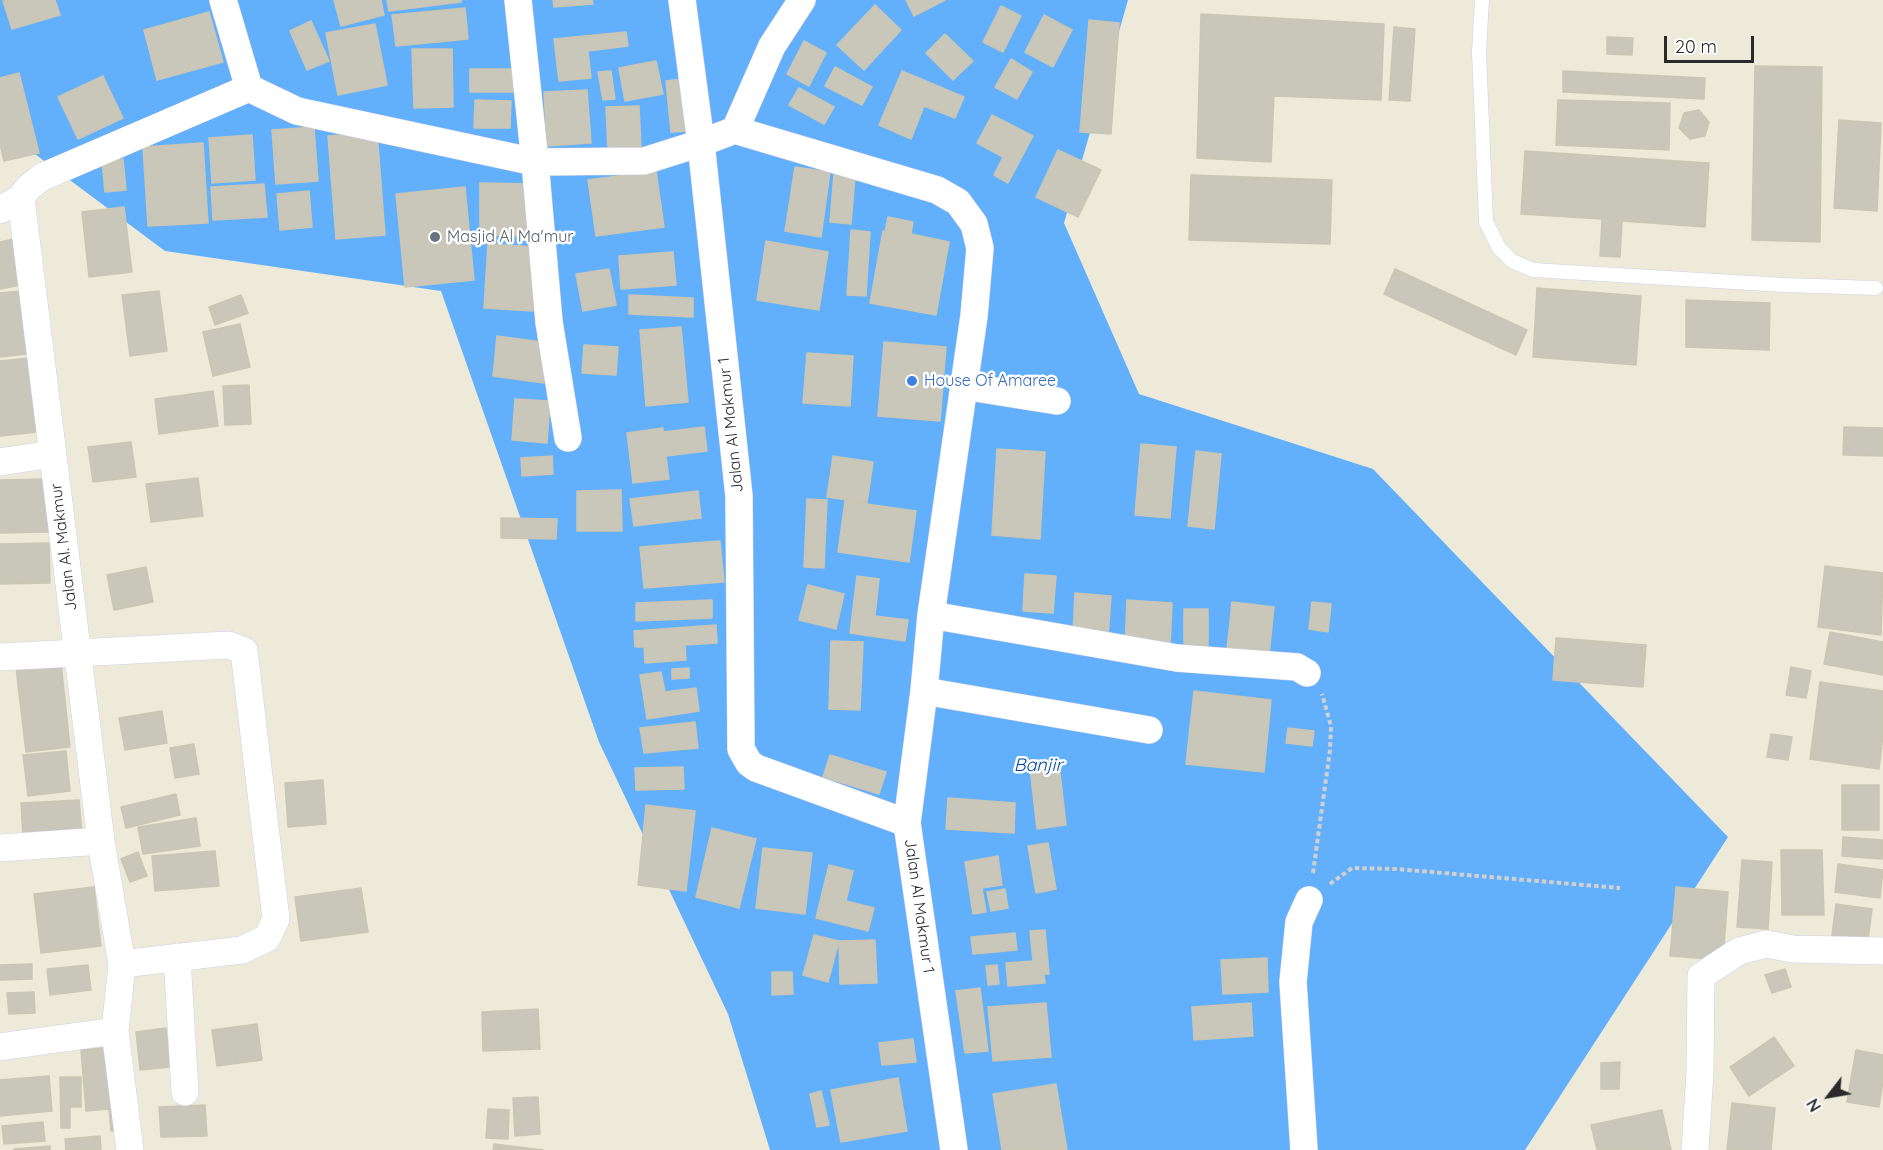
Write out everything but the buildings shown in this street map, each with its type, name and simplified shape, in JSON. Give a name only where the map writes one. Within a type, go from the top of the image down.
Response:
[{"type":"street","points":[[518,0],[549,322],[568,438]]},
{"type":"street","name":"Jalan Al Makmur 1","points":[[682,0],[701,143],[739,496],[741,748],[749,763],[756,768],[907,823],[954,1150]]},
{"type":"street","points":[[735,130],[772,46],[802,0]]},
{"type":"street","points":[[226,10],[249,88],[297,111],[535,162],[644,161],[735,130],[937,190],[958,202],[975,224],[980,248],[974,316],[931,615],[907,823]]},
{"type":"street","name":"Jalan Al. Makmur","points":[[130,1150],[115,1031],[122,964],[101,842],[53,454],[11,204],[42,177],[249,88]]},
{"type":"street","points":[[963,387],[1057,401]]},
{"type":"street","points":[[0,462],[53,454]]},
{"type":"street","points":[[931,615],[1177,658],[1297,667],[1308,673]]},
{"type":"street","points":[[0,657],[229,645],[244,651],[276,919],[267,938],[242,950],[122,964]]},
{"type":"street","points":[[924,691],[1149,730]]},
{"type":"street","points":[[0,848],[101,842]]},
{"type":"street","points":[[1304,1150],[1293,982],[1299,922],[1309,900]]},
{"type":"street","points":[[1695,1150],[1700,1072],[1701,976],[1739,951],[1766,945],[1793,949],[1883,951]]},
{"type":"street","points":[[177,957],[185,1092]]},
{"type":"street","points":[[0,1047],[115,1031]]},
{"type":"lane","points":[[1482,0],[1479,52],[1486,222],[1499,248],[1512,261],[1533,270],[1784,285],[1876,288]]},
{"type":"path","points":[[1308,673],[1317,682],[1321,691],[1331,726],[1330,750],[1309,900]]},
{"type":"path","points":[[1309,900],[1352,868],[1396,868],[1620,888]]},
{"type":"water","name":"Banjir","points":[[0,0],[1128,0],[1064,223],[1139,394],[1373,469],[1728,837],[1525,1150],[770,1150],[728,1014],[599,742],[441,291],[165,251],[0,128]]},
{"type":"place","name":"Masjid Al Ma'mur","points":[[435,237]]},
{"type":"place","name":"House Of Amaree","points":[[912,381]]}]
